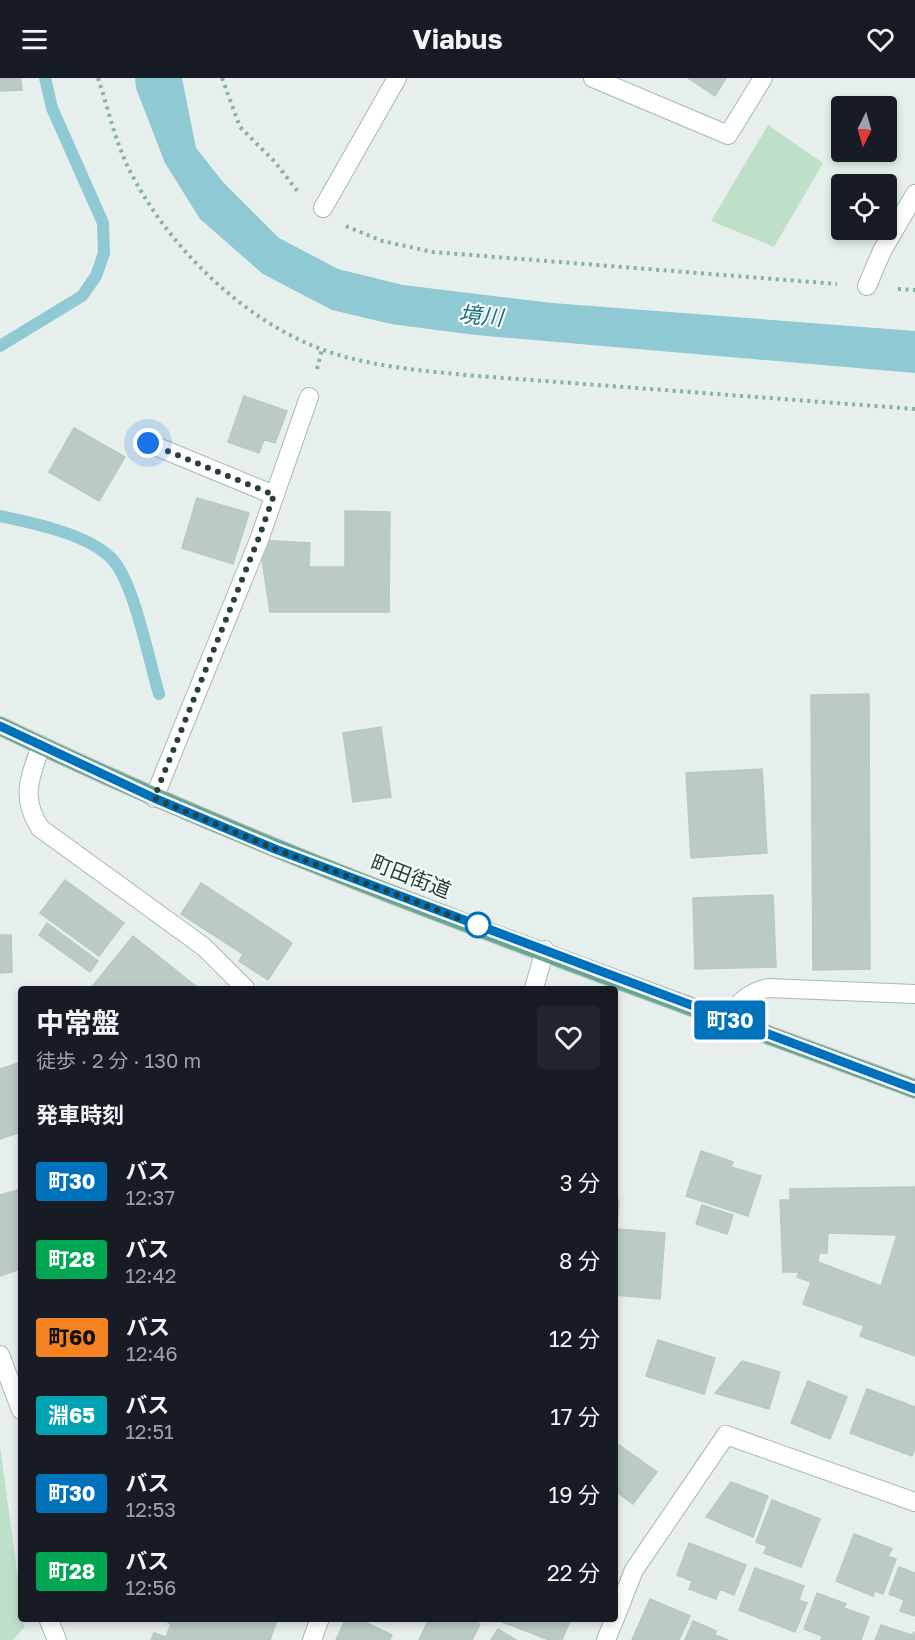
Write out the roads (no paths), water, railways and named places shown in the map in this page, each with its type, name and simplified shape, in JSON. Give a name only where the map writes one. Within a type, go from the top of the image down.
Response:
[{"type":"main road","name":"町田街道","points":[[0,726],[154,798],[275,849],[915,1089]]},
{"type":"street","points":[[323,208],[397,78]]},
{"type":"street","points":[[593,78],[728,135],[763,78]]},
{"type":"street","points":[[867,286],[882,251],[915,194]]},
{"type":"street","points":[[154,798],[254,551],[309,397]]},
{"type":"street","points":[[148,443],[274,495]]},
{"type":"street","points":[[41,745],[29,782],[28,809],[40,828],[204,947],[243,986]]},
{"type":"street","points":[[535,986],[545,950]]},
{"type":"street","points":[[725,1018],[746,996],[768,988],[915,994]]},
{"type":"street","points":[[0,1355],[18,1402]]},
{"type":"street","points":[[618,1610],[634,1570],[726,1435],[915,1502]]},
{"type":"street","points":[[50,1622],[57,1640]]},
{"type":"street","points":[[312,1640],[319,1622]]},
{"type":"street","points":[[606,1640],[613,1622]]},
{"type":"water","name":"境川","points":[[135,78],[182,78],[196,148],[223,182],[279,238],[338,269],[403,285],[552,303],[915,331],[915,373],[475,335],[391,324],[332,310],[263,274],[200,219],[165,163],[136,88]]},
{"type":"waterway","points":[[0,346],[82,296],[96,276],[104,253],[103,223],[52,108],[45,78]]},
{"type":"waterway","points":[[0,516],[75,536],[102,550],[112,559],[120,570],[134,603],[159,694]]}]
